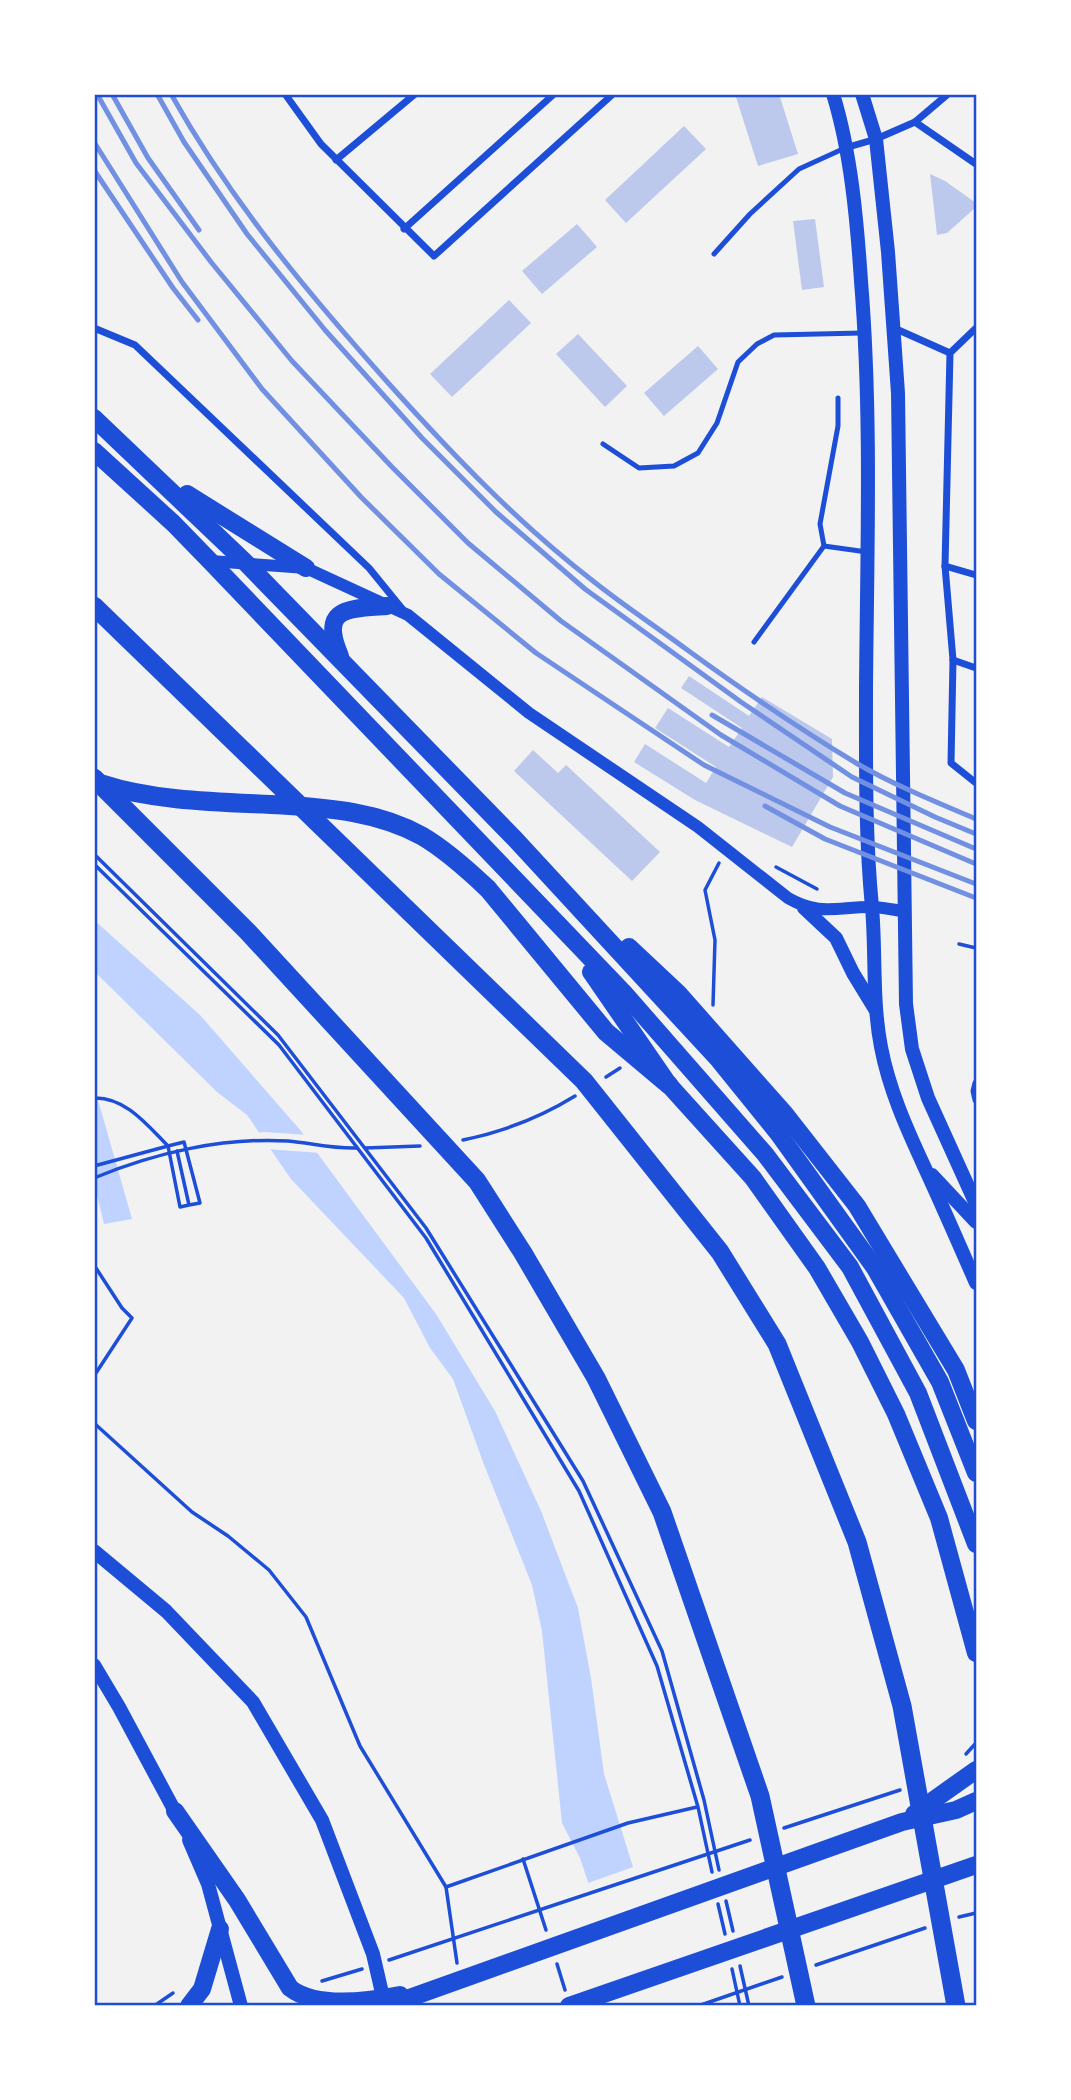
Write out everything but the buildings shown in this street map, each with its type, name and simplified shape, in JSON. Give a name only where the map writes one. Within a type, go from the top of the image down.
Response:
[{"type":"highway","points":[[94,606],[584,1081],[720,1252],[777,1344],[857,1542],[902,1706],[957,2006]]},
{"type":"highway","points":[[94,780],[137,793],[330,808],[374,817],[421,836],[488,889],[606,1032],[669,1085]]},
{"type":"highway","points":[[94,780],[248,932],[477,1181],[590,1367],[662,1512],[760,1796],[806,2006]]},
{"type":"highway","points":[[951,1970],[963,2006]]},
{"type":"main road","points":[[833,94],[845,148],[859,246],[866,333],[867,874],[872,907],[880,1045],[890,1086],[907,1131],[976,1283]]},
{"type":"main road","points":[[862,94],[876,139],[898,393],[906,1004],[912,1049],[928,1098],[976,1204]]},
{"type":"main road","points":[[97,416],[245,562],[515,839],[719,1060],[778,1133],[875,1268],[940,1382],[976,1473]]},
{"type":"main road","points":[[94,450],[173,523],[624,993],[756,1144],[850,1267],[918,1393],[976,1544]]},
{"type":"main road","points":[[145,466],[202,505],[306,568]]},
{"type":"main road","points":[[343,663],[332,637],[333,623],[340,614],[352,609],[387,606]]},
{"type":"main road","points":[[515,839],[678,993],[785,1114],[857,1206],[956,1370],[976,1421]]},
{"type":"main road","points":[[804,908],[836,938],[853,973],[876,1010]]},
{"type":"main road","points":[[568,937],[669,1085],[753,1178],[817,1268],[860,1342],[896,1414],[939,1518],[976,1653]]},
{"type":"main road","points":[[924,1166],[976,1222]]},
{"type":"main road","points":[[94,1550],[166,1611],[253,1702],[322,1820],[373,1954],[386,2006],[902,1822],[956,1810],[976,1801]]},
{"type":"main road","points":[[95,1667],[175,1811],[208,1884],[241,2006]]},
{"type":"main road","points":[[902,1822],[976,1770]]},
{"type":"main road","points":[[175,1811],[237,1900],[287,1984],[299,1995],[317,1990],[362,2002],[428,1989]]},
{"type":"main road","points":[[569,2006],[973,1871]]},
{"type":"main road","points":[[189,2006],[202,1989],[220,1929]]},
{"type":"street","points":[[285,94],[321,144],[434,256],[613,94]]},
{"type":"street","points":[[336,160],[415,94]]},
{"type":"street","points":[[404,229],[554,94]]},
{"type":"street","points":[[845,148],[876,139],[915,122],[948,94]]},
{"type":"street","points":[[915,122],[976,164]]},
{"type":"street","points":[[894,328],[950,353]]},
{"type":"street","points":[[976,328],[950,353],[945,566],[953,660],[951,763],[976,783]]},
{"type":"street","points":[[95,329],[135,345],[369,568],[408,615],[529,713],[698,827],[804,908],[831,910],[872,907],[904,911]]},
{"type":"street","points":[[210,561],[306,568],[408,615]]},
{"type":"street","points":[[945,566],[976,575]]},
{"type":"street","points":[[953,660],[976,668]]},
{"type":"street","points":[[976,1083],[976,1100]]},
{"type":"lane","points":[[714,254],[750,214],[799,169],[845,148]]},
{"type":"lane","points":[[603,444],[639,468],[674,466],[698,453],[717,423],[738,362],[757,344],[774,335],[866,333]]},
{"type":"lane","points":[[754,642],[824,546],[820,524],[838,426],[838,398]]},
{"type":"lane","points":[[824,546],[867,552]]},
{"type":"path","points":[[94,854],[278,1035],[426,1228],[583,1481],[662,1651],[704,1800],[720,1877]]},
{"type":"path","points":[[713,1005],[715,940],[705,890],[720,861]]},
{"type":"path","points":[[94,864],[279,1045],[426,1238],[579,1491],[657,1666],[698,1807],[712,1873]]},
{"type":"path","points":[[793,877],[817,889]]},
{"type":"path","points":[[958,944],[976,948]]},
{"type":"path","points":[[94,1098],[106,1097],[137,1114],[168,1146],[180,1207],[200,1203],[184,1142],[168,1146],[94,1166]]},
{"type":"path","points":[[177,1151],[189,1205]]},
{"type":"path","points":[[94,1265],[122,1308],[132,1318],[94,1376]]},
{"type":"path","points":[[94,1423],[192,1512],[229,1536],[269,1570],[306,1617],[360,1746],[446,1886],[457,1966]]},
{"type":"path","points":[[777,1831],[909,1787]]},
{"type":"path","points":[[446,1886],[628,1823],[698,1807]]},
{"type":"path","points":[[381,1962],[751,1840]]},
{"type":"path","points":[[723,1890],[735,1941]]},
{"type":"path","points":[[718,1899],[726,1939]]},
{"type":"path","points":[[958,1917],[975,1912]]},
{"type":"path","points":[[812,1966],[926,1928]]},
{"type":"path","points":[[738,1954],[749,2006]]},
{"type":"path","points":[[732,1966],[740,2006]]},
{"type":"path","points":[[317,1990],[367,1967]]},
{"type":"path","points":[[698,2006],[787,1975]]},
{"type":"path","points":[[154,2006],[173,1993]]},
{"type":"water","points":[[94,920],[200,1015],[301,1131],[436,1314],[495,1411],[541,1511],[578,1608],[604,1774],[676,2005],[629,2005],[580,1858],[562,1823],[542,1631],[532,1585],[453,1379],[430,1348],[404,1298],[291,1179],[247,1115],[217,1092],[95,972]]},
{"type":"water","points":[[94,1086],[132,1219],[104,1224],[95,1187]]},
{"type":"pier","points":[[255,1133],[308,1135],[321,1153],[266,1149]]},
{"type":"pier","points":[[636,1866],[680,2006],[625,2006],[585,1884]]},
{"type":"railway","points":[[97,94],[136,163],[211,262],[292,361],[468,543],[561,621],[721,735],[840,806],[976,864]]},
{"type":"railway","points":[[112,94],[148,158],[199,230]]},
{"type":"railway","points":[[157,94],[184,142],[247,234],[325,330],[422,438],[496,512],[585,589],[741,702],[852,777],[976,834]]},
{"type":"railway","points":[[171,94],[219,173],[301,281],[438,437],[538,536],[627,607],[813,736],[885,779],[976,819]]},
{"type":"railway","points":[[94,142],[182,282],[262,389],[361,497],[439,574],[536,653],[704,765],[830,827],[976,884]]},
{"type":"railway","points":[[94,170],[173,288],[198,320]]},
{"type":"railway","points":[[712,715],[845,793],[976,849]]},
{"type":"railway","points":[[765,806],[825,839],[976,898]]}]
